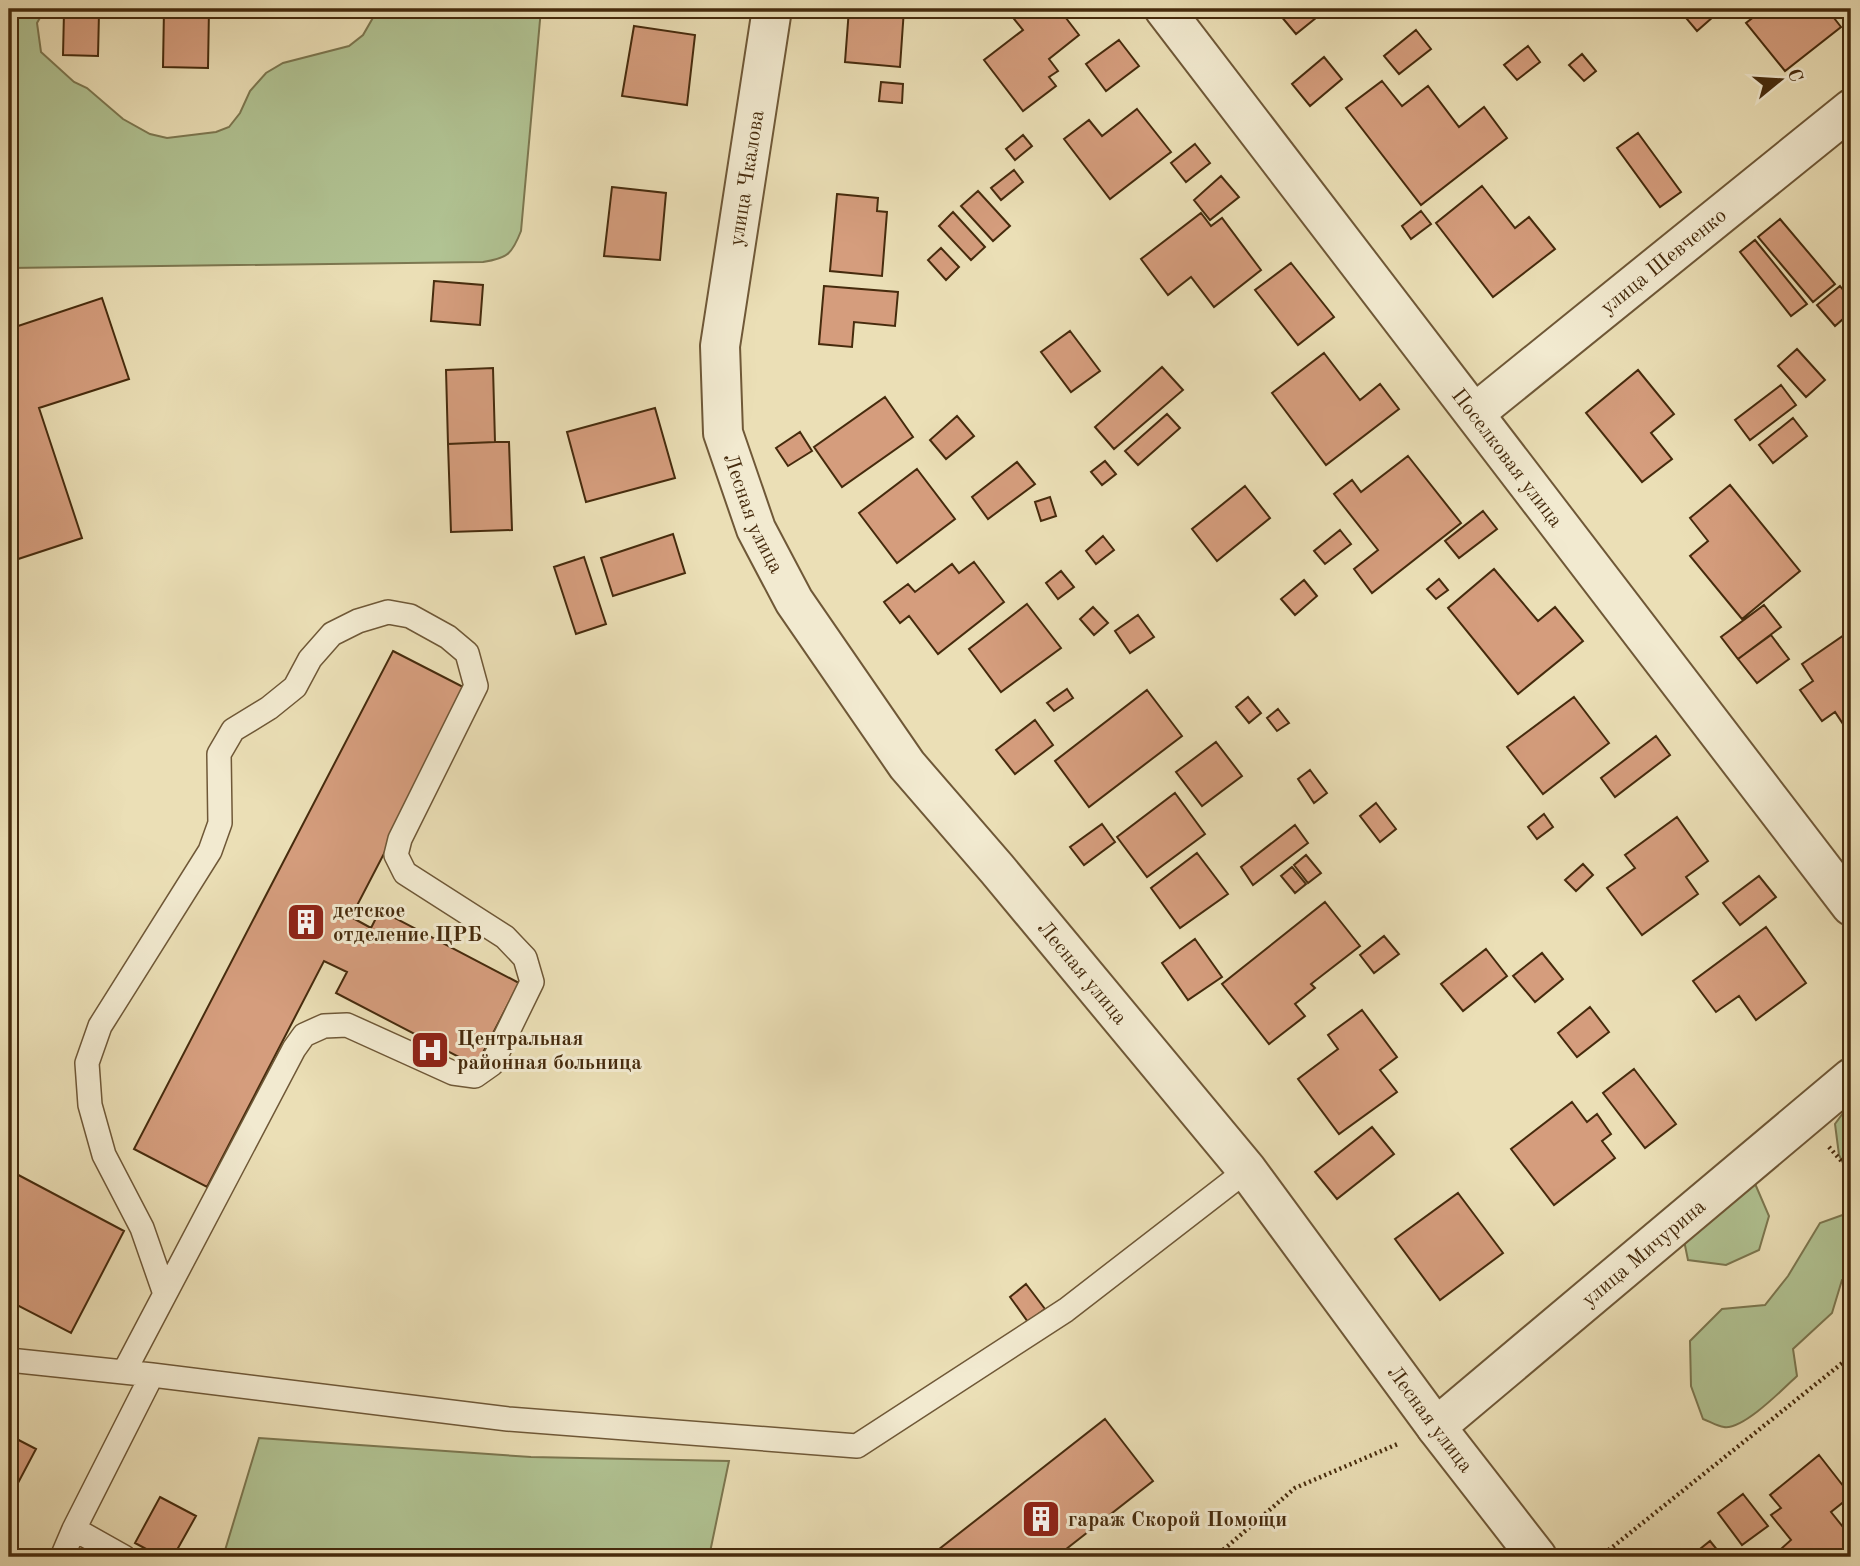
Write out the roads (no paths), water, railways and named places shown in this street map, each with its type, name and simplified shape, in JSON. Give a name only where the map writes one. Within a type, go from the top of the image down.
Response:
[{"type":"street","name":"улица Чкалова","points":[[720,346],[772,9]]},
{"type":"street","name":"Поселковая улица","points":[[1164,9],[1851,906]]},
{"type":"street","name":"улица Шевченко","points":[[1475,413],[1851,109]]},
{"type":"street","name":"Лесная улица","points":[[720,346],[723,433],[756,528],[794,601],[907,765],[998,869],[1247,1170],[1436,1427],[1537,1557]]},
{"type":"street","name":"улица Мичурина","points":[[1436,1427],[1851,1078]]},
{"type":"lane","points":[[124,1372],[294,1049],[304,1035],[324,1026],[347,1025],[453,1073],[475,1076],[492,1064],[532,982],[525,958],[505,937],[405,873],[396,855],[400,839],[476,686],[467,653],[448,637],[410,616],[388,612],[358,621],[332,634],[310,659],[295,687],[269,708],[233,730],[219,754],[220,823],[210,851],[100,1026],[87,1063],[90,1105],[104,1155],[142,1228],[165,1294]]},
{"type":"lane","points":[[9,1360],[508,1419],[858,1446],[1059,1315],[1247,1170]]},
{"type":"lane","points":[[62,1557],[152,1375]]},
{"type":"lane","points":[[74,1529],[124,1557]]},
{"type":"place","name":"детское отделение ЦРБ","points":[[306,922]]},
{"type":"place","name":"Центральная районная больница","points":[[430,1050]]},
{"type":"place","name":"гараж Скорой Помощи","points":[[1041,1519]]}]
